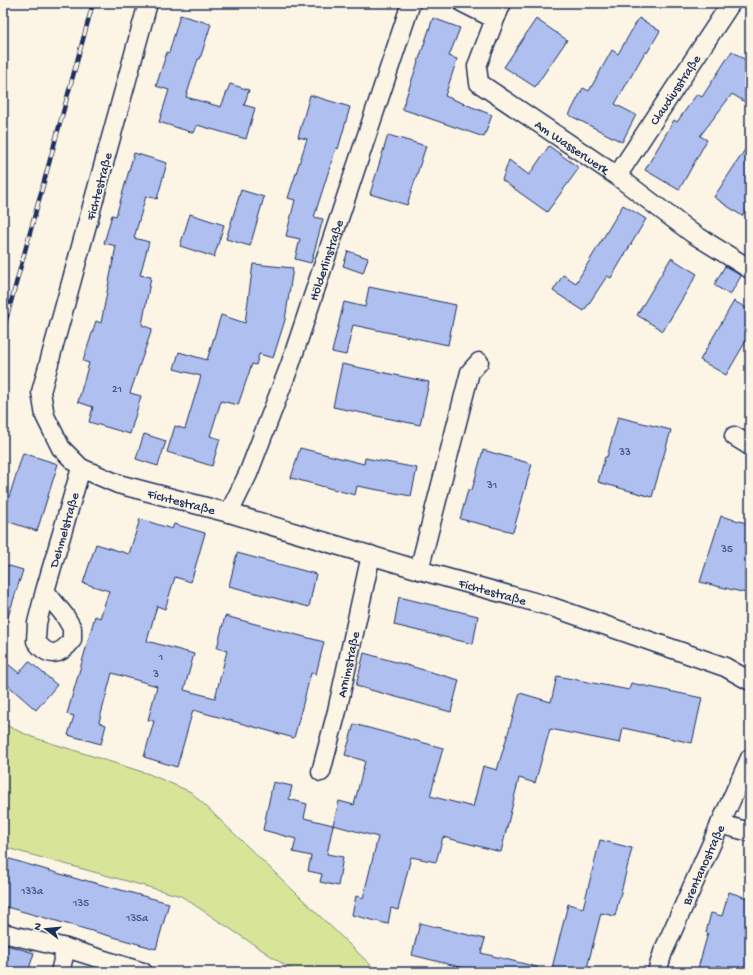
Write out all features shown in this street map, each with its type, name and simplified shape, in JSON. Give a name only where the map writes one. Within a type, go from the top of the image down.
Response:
[{"type":"street","name":"Fichtestraße","points":[[148,3],[41,392],[45,416],[61,448],[81,468],[118,484],[229,513],[559,610],[725,667],[750,681]]},
{"type":"street","name":"Hölderlinstraße","points":[[229,513],[248,474],[290,365],[411,3]]},
{"type":"street","name":"Am Wasserwerk","points":[[463,3],[499,11],[477,66],[479,83],[617,176],[692,233],[750,269]]},
{"type":"street","name":"Claudiusstraße","points":[[617,176],[731,3]]},
{"type":"street","points":[[419,570],[470,372],[478,362]]},
{"type":"street","points":[[734,436],[750,446]]},
{"type":"street","name":"Dehmelstraße","points":[[45,591],[81,468]]},
{"type":"street","name":"Arnimstraße","points":[[321,772],[337,711],[371,555]]},
{"type":"street","name":"Brentanostraße","points":[[657,972],[662,952],[750,758]]},
{"type":"street","points":[[720,824],[750,832]]},
{"type":"street","points":[[3,933],[66,948],[143,972]]},
{"type":"street","points":[[60,972],[66,948]]},
{"type":"green space","points":[[3,724],[32,737],[149,774],[191,792],[378,972],[295,972],[181,896],[3,847]]},
{"type":"building","points":[[180,15],[211,24],[186,97],[221,107],[230,84],[249,90],[244,105],[255,108],[246,139],[197,125],[194,133],[159,122],[169,90],[156,86],[167,52],[169,53]]},
{"type":"building","points":[[433,18],[460,28],[449,56],[457,59],[445,96],[492,115],[484,137],[402,109]]},
{"type":"building","points":[[639,18],[660,31],[647,53],[645,52],[615,104],[636,115],[622,142],[569,115],[583,88],[589,91],[612,50],[618,54]]},
{"type":"building","points":[[536,19],[567,40],[535,87],[504,67]]},
{"type":"building","points":[[732,51],[750,63],[750,105],[732,94],[700,136],[707,140],[679,190],[645,170],[674,120],[677,122],[697,94],[702,97]]},
{"type":"building","points":[[310,95],[350,107],[338,149],[336,148],[314,217],[323,219],[311,263],[295,259],[300,239],[286,236],[295,200],[288,198],[307,139],[298,137]]},
{"type":"building","points":[[388,135],[426,146],[407,205],[370,194]]},
{"type":"building","points":[[750,142],[750,204],[742,216],[714,197]]},
{"type":"building","points":[[549,146],[579,168],[547,212],[502,180],[509,160],[529,175]]},
{"type":"building","points":[[134,153],[167,163],[157,199],[146,196],[134,238],[149,242],[140,275],[151,277],[142,325],[152,329],[130,393],[141,396],[130,434],[89,422],[93,407],[78,402],[89,363],[83,361],[96,321],[101,323],[116,246],[104,243],[112,215],[116,216]]},
{"type":"building","points":[[241,190],[264,197],[250,246],[226,239]]},
{"type":"building","points":[[623,205],[646,219],[611,278],[607,276],[584,311],[553,291],[563,275],[576,283]]},
{"type":"building","points":[[190,214],[224,225],[214,257],[180,246]]},
{"type":"building","points":[[348,251],[368,258],[363,273],[343,266]]},
{"type":"building","points":[[671,258],[697,274],[663,331],[637,315]]},
{"type":"building","points":[[253,264],[293,268],[285,320],[273,358],[259,354],[256,365],[252,364],[238,405],[221,401],[210,436],[220,439],[212,466],[167,452],[175,426],[185,429],[201,376],[174,369],[179,352],[207,360],[221,315],[245,323]]},
{"type":"building","points":[[725,266],[741,276],[730,295],[714,285]]},
{"type":"building","points":[[369,287],[456,305],[448,345],[353,325],[346,355],[332,352],[344,302],[365,307]]},
{"type":"building","points":[[734,301],[750,310],[750,334],[726,375],[700,360]]},
{"type":"building","points":[[342,364],[429,382],[420,425],[333,407]]},
{"type":"building","points":[[618,417],[671,430],[652,497],[598,482],[605,457],[607,457]]},
{"type":"building","points":[[144,434],[166,441],[158,466],[136,459]]},
{"type":"building","points":[[300,448],[364,464],[365,458],[417,468],[411,496],[357,486],[355,495],[291,478]]},
{"type":"building","points":[[483,450],[532,464],[513,532],[460,519],[468,490],[472,490]]},
{"type":"building","points":[[23,453],[58,464],[37,531],[3,520]]},
{"type":"building","points":[[721,516],[750,524],[750,594],[700,582]]},
{"type":"building","points":[[140,519],[172,529],[174,524],[205,533],[191,582],[175,577],[165,609],[157,606],[147,641],[194,654],[184,690],[215,698],[227,651],[217,648],[225,616],[324,642],[316,674],[311,673],[294,738],[193,710],[177,767],[144,757],[154,721],[148,720],[157,686],[112,673],[99,722],[106,725],[101,744],[68,735],[74,716],[67,714],[95,616],[100,618],[109,591],[83,583],[96,544],[129,554]]},
{"type":"building","points":[[237,553],[316,574],[309,607],[229,586]]},
{"type":"building","points":[[3,564],[23,570],[6,623],[3,622]]},
{"type":"building","points":[[399,597],[478,616],[473,644],[394,625]]},
{"type":"building","points":[[364,653],[459,680],[451,712],[356,686]]},
{"type":"building","points":[[3,660],[19,673],[29,661],[57,685],[36,710],[3,681]]},
{"type":"building","points":[[557,676],[629,690],[631,683],[702,698],[692,743],[623,728],[620,743],[550,729],[535,783],[519,778],[501,852],[443,837],[436,862],[411,857],[398,910],[391,908],[388,924],[352,915],[356,896],[363,898],[378,837],[333,825],[339,801],[354,805],[365,761],[345,755],[354,724],[443,748],[430,796],[473,807],[483,766],[497,770],[520,693],[551,702]]},
{"type":"building","points":[[273,782],[292,786],[289,799],[307,804],[304,818],[333,825],[327,854],[343,857],[338,886],[320,882],[322,874],[308,871],[311,856],[293,852],[296,839],[263,830]]},
{"type":"building","points":[[600,840],[632,848],[615,916],[601,913],[586,972],[551,972],[568,904],[583,908]]},
{"type":"building","points":[[3,857],[84,881],[169,903],[156,949],[3,906]]},
{"type":"building","points":[[729,892],[750,899],[750,972],[742,972],[717,965],[715,972],[697,972],[708,933],[706,932],[711,913],[722,916]]},
{"type":"building","points":[[420,923],[485,939],[481,953],[537,967],[537,972],[480,972],[412,955]]},
{"type":"building","points":[[3,944],[34,953],[28,972],[3,972]]},
{"type":"railway","points":[[3,331],[93,3]]}]
